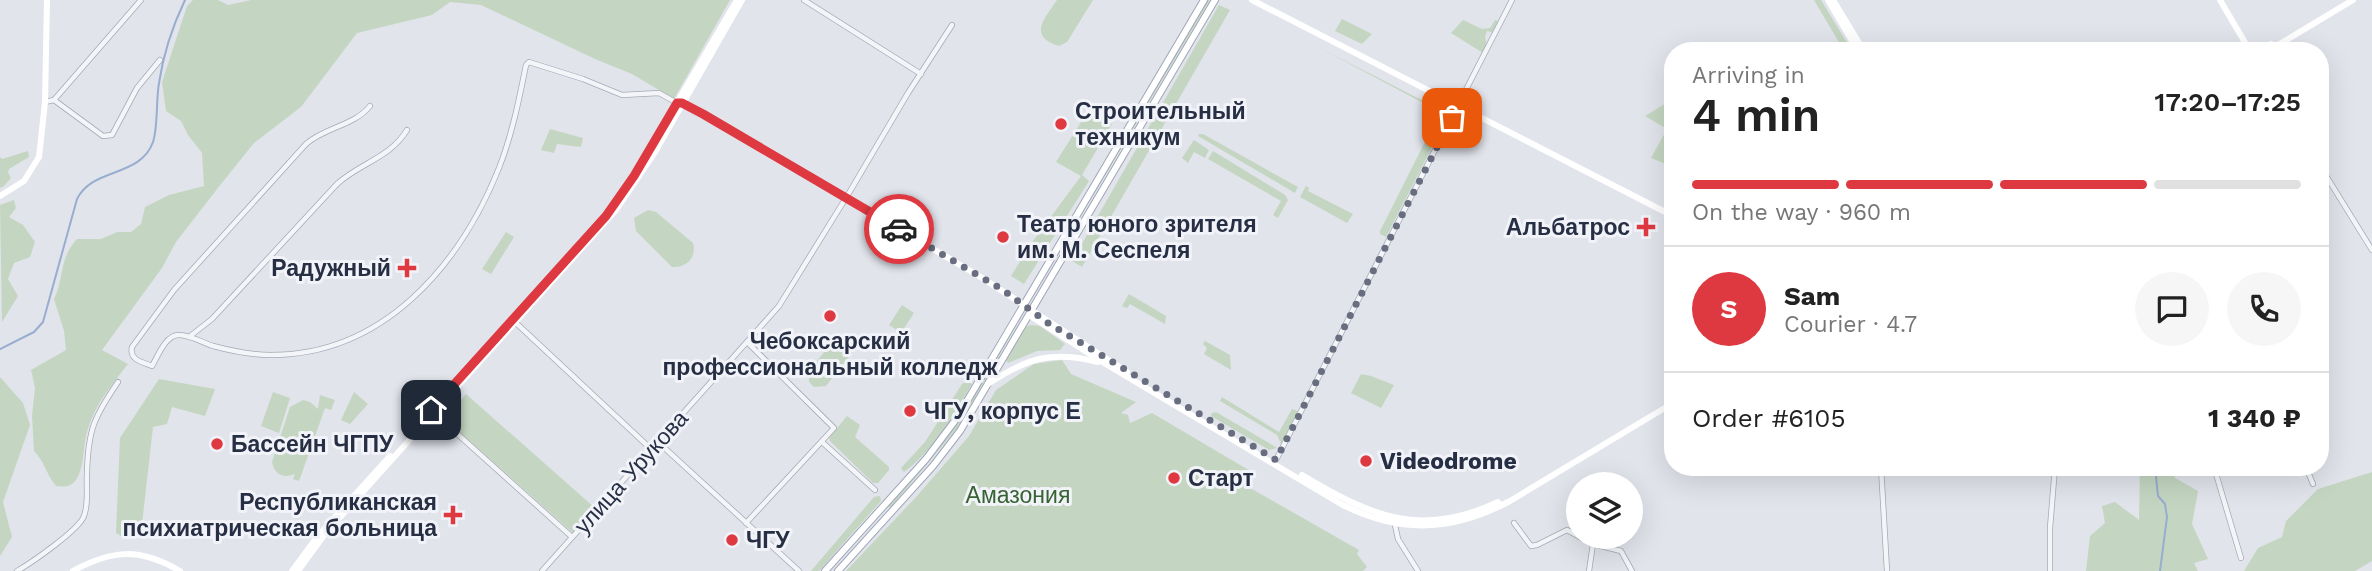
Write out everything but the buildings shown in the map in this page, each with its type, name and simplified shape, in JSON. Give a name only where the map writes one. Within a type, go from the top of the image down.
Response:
[{"type":"main road","points":[[0,197],[18,186],[36,166],[42,140],[45,102],[47,0]]},
{"type":"main road","points":[[292,571],[317,537],[433,412],[622,198],[654,152],[737,0]]},
{"type":"main road","points":[[730,16],[742,0]]},
{"type":"main road","points":[[825,571],[942,439],[1204,0]]},
{"type":"main road","points":[[838,571],[949,447],[1215,0]]},
{"type":"main road","points":[[1252,0],[1664,211]]},
{"type":"main road","points":[[1828,0],[1839,13]]},
{"type":"main road","points":[[1833,0],[1856,42]]},
{"type":"main road","points":[[2220,0],[2245,42]]},
{"type":"main road","points":[[2275,42],[2345,0]]},
{"type":"main road","points":[[2283,42],[2353,0]]},
{"type":"main road","points":[[680,104],[980,278],[1104,363],[1342,501],[1384,519],[1438,525],[1470,518],[1664,406]]},
{"type":"main road","points":[[1030,312],[1204,420]]},
{"type":"main road","points":[[988,384],[1027,362],[1048,356],[1079,357],[1104,363]]},
{"type":"main road","points":[[881,509],[888,516]]},
{"type":"main road","points":[[298,571],[337,517]]},
{"type":"main road","points":[[73,571],[102,556],[126,553],[150,556],[180,571]]},
{"type":"street","points":[[45,102],[54,100],[141,0]]},
{"type":"street","points":[[804,0],[921,74]]},
{"type":"street","points":[[1275,462],[1512,0]]},
{"type":"street","name":"улица Урукова","points":[[542,571],[786,298],[952,25]]},
{"type":"street","points":[[54,100],[108,137],[123,116],[137,88],[160,60]]},
{"type":"street","points":[[370,106],[359,117],[321,133],[306,144],[174,289],[131,352],[134,359],[152,366],[169,339],[177,335],[236,351],[272,355],[331,346],[382,323],[403,307],[431,278],[456,247],[485,199],[514,121],[526,65],[529,62],[622,95],[659,93],[680,104]]},
{"type":"street","points":[[189,337],[212,319],[337,184],[356,169],[387,153],[407,131]]},
{"type":"street","points":[[2329,181],[2372,250]]},
{"type":"street","points":[[514,321],[651,449]]},
{"type":"street","points":[[746,523],[834,428],[747,342]]},
{"type":"street","points":[[17,571],[50,549],[76,527],[84,516],[92,427],[102,405],[118,382]]},
{"type":"street","points":[[433,412],[572,537]]},
{"type":"street","points":[[657,442],[799,571]]},
{"type":"street","points":[[822,442],[875,490]]},
{"type":"street","points":[[1882,476],[1887,571]]},
{"type":"street","points":[[2050,571],[2054,476]]},
{"type":"street","points":[[2217,476],[2241,558]]},
{"type":"street","points":[[2310,476],[2313,484]]},
{"type":"street","points":[[1396,522],[1398,539],[1418,571]]},
{"type":"street","points":[[1514,523],[1531,546],[1566,530]]},
{"type":"street","points":[[1589,571],[1592,549]]},
{"type":"street","points":[[1613,549],[1621,551],[1632,571]]},
{"type":"green space","points":[[193,0],[218,0],[228,5],[251,0],[730,0],[674,99],[632,74],[481,5],[450,2],[432,15],[357,33],[301,107],[254,143],[221,184],[176,242],[162,268],[102,350],[128,364],[93,416],[86,436],[81,470],[76,480],[67,486],[56,486],[34,451],[32,416],[35,388],[31,370],[66,350],[64,331],[54,299],[67,254],[77,239],[101,239],[117,232],[131,232],[141,224],[145,207],[169,195],[204,186],[202,153],[181,121],[166,111],[162,82],[187,6]]},
{"type":"green space","points":[[1057,0],[1093,0],[1067,42],[1059,46],[1049,42],[1041,32],[1044,20]]},
{"type":"green space","points":[[1208,0],[1210,0],[1030,301]]},
{"type":"green space","points":[[1814,0],[1821,0],[1847,42],[1839,42]]},
{"type":"green space","points":[[1219,5],[1230,10],[1082,267],[1072,261]]},
{"type":"green space","points":[[1342,19],[1372,34],[1362,44],[1335,31]]},
{"type":"green space","points":[[1463,20],[1482,29],[1490,28],[1495,20],[1499,22],[1493,33],[1487,31],[1487,45],[1483,53],[1451,33]]},
{"type":"green space","points":[[1320,48],[1449,114],[1386,237],[1380,234],[1380,231],[1440,112]]},
{"type":"green space","points":[[1664,104],[1664,127],[1645,116]]},
{"type":"green space","points":[[1088,111],[1112,124],[1082,175],[1089,181],[1024,284],[1011,276],[1081,176],[1056,162]]},
{"type":"green space","points":[[550,129],[583,138],[581,147],[557,144],[554,153],[541,150]]},
{"type":"green space","points":[[1199,134],[1298,187],[1295,193],[1198,136]]},
{"type":"green space","points":[[1664,134],[1664,163],[1651,158]]},
{"type":"green space","points":[[1194,140],[1209,150],[1205,158],[1194,152],[1188,163],[1182,158]]},
{"type":"green space","points":[[28,151],[29,157],[9,169],[11,178],[0,188],[0,157],[2,159]]},
{"type":"green space","points":[[1213,151],[1285,195],[1288,200],[1278,218],[1273,215],[1281,201],[1208,159]]},
{"type":"green space","points":[[1306,186],[1308,191],[1353,214],[1347,223],[1300,197]]},
{"type":"green space","points":[[14,200],[16,208],[9,217],[23,225],[35,242],[30,257],[14,263],[8,279],[18,296],[2,322],[0,205]]},
{"type":"green space","points":[[648,210],[656,212],[693,243],[692,257],[686,264],[672,267],[636,231],[634,218]]},
{"type":"green space","points":[[506,232],[514,237],[491,274],[482,269]]},
{"type":"green space","points":[[1129,294],[1166,316],[1165,324],[1130,304],[1127,308],[1122,306]]},
{"type":"green space","points":[[902,305],[914,313],[901,333],[889,325]]},
{"type":"green space","points":[[1018,322],[959,426],[890,508],[888,506],[935,454],[957,424]]},
{"type":"green space","points":[[1040,326],[1065,344],[1060,350],[1037,351],[1008,363],[1006,360],[1026,327]]},
{"type":"green space","points":[[842,337],[850,340],[852,353],[826,386],[814,387],[809,382],[809,371],[833,341]]},
{"type":"green space","points":[[1205,341],[1230,355],[1231,370],[1204,354],[1207,348],[1203,344]]},
{"type":"green space","name":"Амазония","points":[[1062,360],[1071,374],[1136,402],[1121,413],[1128,415],[1130,423],[1152,413],[1252,472],[1245,485],[1359,550],[1357,554],[1367,567],[1363,571],[846,571],[969,436],[996,390],[1034,364]]},
{"type":"green space","points":[[1361,374],[1394,385],[1381,408],[1351,393]]},
{"type":"green space","points":[[0,377],[23,403],[30,425],[3,502],[12,537],[0,556]]},
{"type":"green space","points":[[159,379],[215,389],[205,416],[172,407],[167,424],[153,427],[141,533],[126,539],[116,533],[120,438]]},
{"type":"green space","points":[[967,381],[972,384],[942,432],[924,454],[904,472],[901,468],[925,442],[962,384]]},
{"type":"green space","points":[[273,392],[290,398],[279,433],[261,426]]},
{"type":"green space","points":[[354,392],[368,404],[350,424],[341,420]]},
{"type":"green space","points":[[466,394],[595,508],[573,533],[445,419]]},
{"type":"green space","points":[[320,395],[335,400],[331,410],[325,408],[299,481],[293,479],[295,474],[280,474],[272,462],[290,407],[303,400],[318,409]]},
{"type":"green space","points":[[1222,397],[1279,432],[1292,409],[1298,411],[1281,444],[1277,435],[1220,401]]},
{"type":"green space","points":[[1216,412],[1277,448],[1269,450],[1211,416]]},
{"type":"green space","points":[[847,416],[860,425],[855,437],[889,467],[878,483],[873,483],[830,441],[829,438]]},
{"type":"green space","points":[[2372,472],[2372,561],[2355,571],[2244,571],[2258,548],[2282,537],[2286,521],[2318,489]]},
{"type":"green space","points":[[2140,476],[2174,476],[2198,491],[2192,524],[2208,559],[2194,563],[2198,571],[2086,571],[2090,536],[2105,523],[2102,506],[2115,502],[2139,520]]},
{"type":"green space","points":[[880,496],[881,501],[819,571],[811,571],[874,497]]},
{"type":"waterway","points":[[0,349],[34,332],[43,322],[77,199],[84,189],[105,176],[138,162],[153,142],[163,62],[185,0]]},
{"type":"waterway","points":[[2156,476],[2158,496],[2165,504],[2167,517],[2160,571]]},
{"type":"way so far","points":[[899,229],[1003,290],[1048,323],[1136,377],[1276,460],[1452,118]]},
{"type":"place","name":"Строительный техникум","points":[[1061,124]]},
{"type":"place","name":"Альбатрос","points":[[1646,227]]},
{"type":"place","name":"Театр юного зрителя им. М. Сеспеля","points":[[1003,237]]},
{"type":"place","name":"Радужный","points":[[407,268]]},
{"type":"place","name":"Чебоксарский профессиональный колледж","points":[[830,316]]},
{"type":"place","name":"ЧГУ, корпус Е","points":[[910,411]]},
{"type":"place","name":"Бассейн ЧГПУ","points":[[217,444]]},
{"type":"place","name":"Videodrome","points":[[1366,461]]},
{"type":"place","name":"Старт","points":[[1174,478]]},
{"type":"place","name":"Республиканская психиатрическая больница","points":[[453,515]]},
{"type":"place","name":"ЧГУ","points":[[732,540]]},
{"type":"route","points":[[431,410],[606,216],[634,176],[677,103],[703,114],[899,229]]}]
